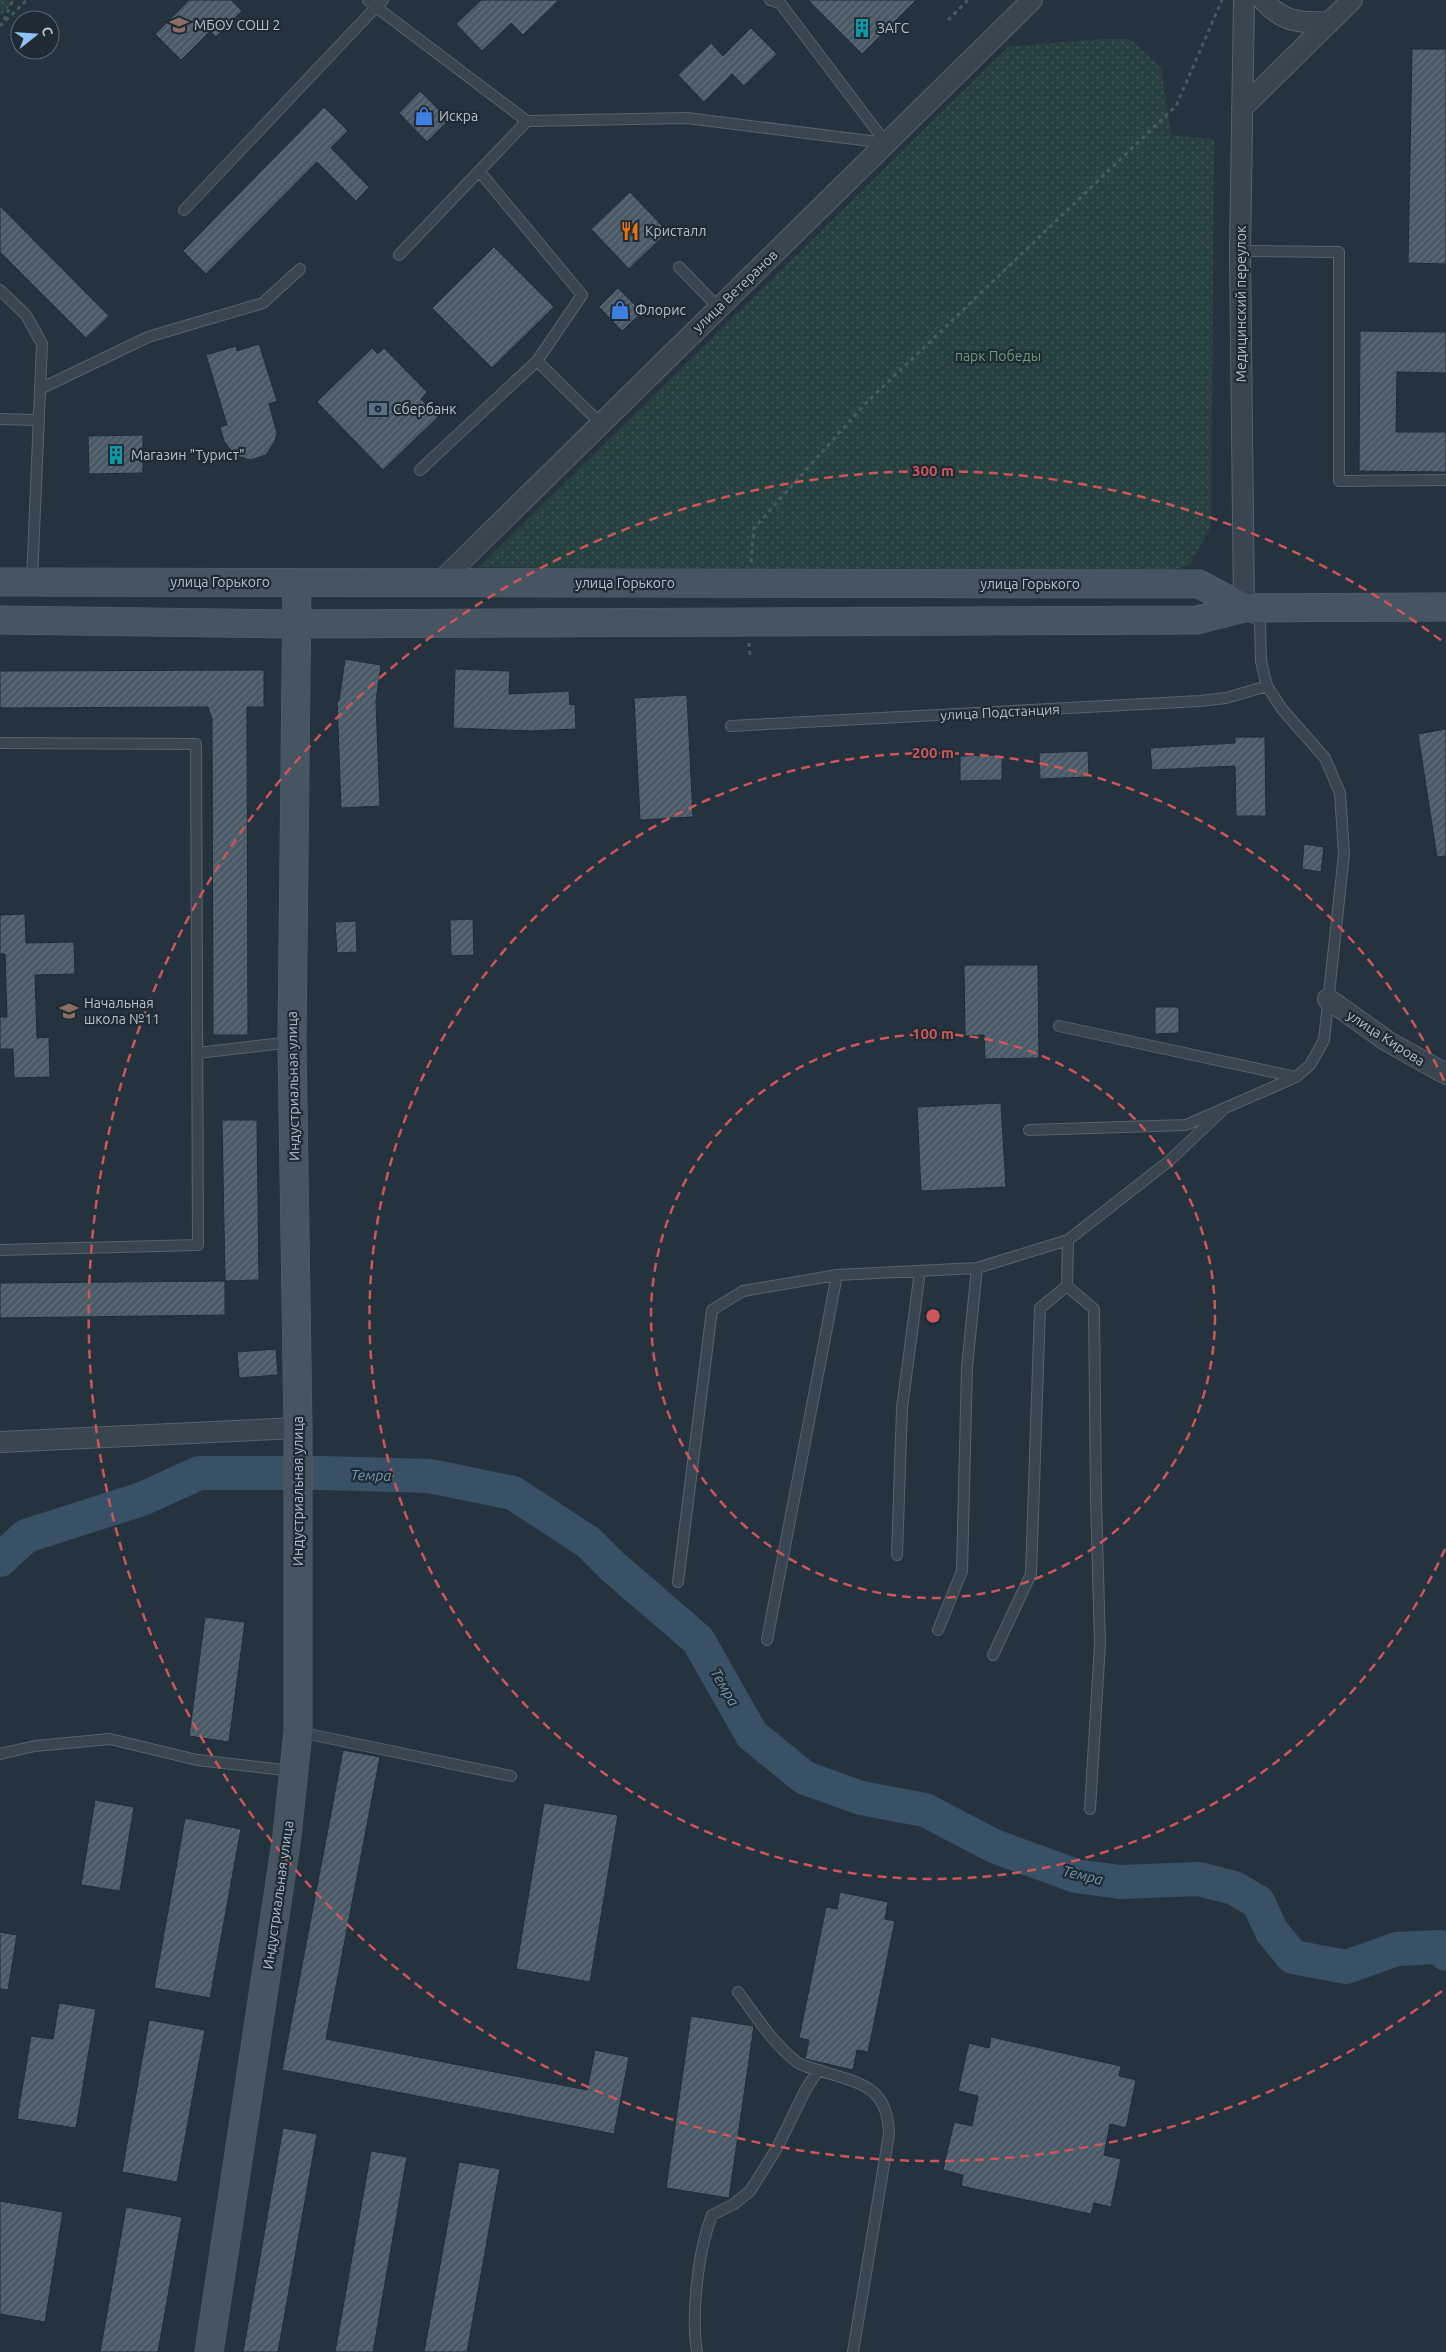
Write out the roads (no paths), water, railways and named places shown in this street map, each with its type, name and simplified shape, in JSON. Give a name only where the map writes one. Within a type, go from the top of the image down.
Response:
[{"type":"main road","name":"улица Горького","points":[[0,582],[1199,584],[1244,608]]},
{"type":"main road","name":"Индустриальная улица","points":[[209,2352],[287,1836],[298,1732],[298,1428],[292,1042],[297,583]]},
{"type":"main road","name":"улица Горького","points":[[0,620],[296,624],[1197,620],[1244,608],[1446,608]]},
{"type":"street","name":"улица Ветеранов","points":[[439,583],[1032,0]]},
{"type":"street","name":"Медицинский переулок","points":[[1244,0],[1240,251],[1244,608]]},
{"type":"street","points":[[1263,0],[1273,11],[1287,19],[1303,23],[1330,22]]},
{"type":"street","points":[[1242,108],[1352,0]]},
{"type":"street","name":"улица Кирова","points":[[1328,999],[1387,1041],[1446,1074]]},
{"type":"street","points":[[0,1442],[298,1428]]},
{"type":"lane","points":[[770,0],[780,3],[886,144]]},
{"type":"lane","points":[[184,210],[376,2],[526,121],[687,118],[886,144]]},
{"type":"lane","points":[[399,255],[526,121]]},
{"type":"lane","points":[[420,470],[537,361],[582,295],[479,171]]},
{"type":"lane","points":[[1240,251],[1338,252],[1339,480],[1446,480]]},
{"type":"lane","points":[[678,267],[718,307]]},
{"type":"lane","points":[[40,389],[148,337],[263,303],[300,269]]},
{"type":"lane","points":[[0,290],[26,314],[42,344],[32,582]]},
{"type":"lane","points":[[537,361],[600,423]]},
{"type":"lane","points":[[0,419],[38,420]]},
{"type":"lane","points":[[1029,1130],[1186,1125],[1296,1077],[1310,1065],[1324,1040],[1344,854],[1340,792],[1325,758],[1282,709],[1267,686],[1261,661],[1260,622],[1244,608]]},
{"type":"lane","name":"улица Подстанция","points":[[731,726],[1200,701],[1226,698],[1267,686]]},
{"type":"lane","points":[[0,743],[196,744],[198,1053],[198,1245],[0,1250]]},
{"type":"lane","points":[[1059,1026],[1296,1077]]},
{"type":"lane","points":[[198,1053],[292,1042]]},
{"type":"lane","points":[[678,1582],[712,1310],[743,1292],[837,1275],[977,1268],[1068,1240],[1169,1161],[1225,1108]]},
{"type":"lane","points":[[993,1655],[1030,1574],[1040,1308],[1067,1286],[1068,1240]]},
{"type":"lane","points":[[938,1630],[962,1571],[967,1367],[977,1268]]},
{"type":"lane","points":[[896,1555],[902,1408],[920,1271]]},
{"type":"lane","points":[[766,1640],[837,1275]]},
{"type":"lane","points":[[1067,1286],[1094,1309],[1100,1644],[1090,1809]]},
{"type":"lane","points":[[298,1732],[511,1776]]},
{"type":"lane","points":[[0,1754],[35,1746],[110,1739],[197,1760],[294,1771]]},
{"type":"lane","points":[[738,1992],[780,2046],[798,2064],[862,2084],[875,2092],[884,2103],[889,2118],[889,2134],[853,2352]]},
{"type":"lane","points":[[698,2352],[694,2326],[704,2236],[712,2215],[734,2204],[750,2191],[777,2148],[805,2091],[818,2070]]},
{"type":"waterway","name":"Темра","points":[[0,1560],[26,1536],[142,1499],[199,1473],[321,1473],[430,1476],[513,1493],[588,1542],[611,1565],[698,1640],[752,1735],[805,1778],[861,1798],[925,1810],[994,1846],[1076,1876],[1120,1882],[1199,1879],[1234,1888],[1258,1902],[1272,1932],[1293,1957],[1346,1967],[1397,1949],[1439,1947],[1446,1954]]},
{"type":"place","name":"МБОУ СОШ 2","points":[[179,25]]},
{"type":"place","name":"ЗАГС","points":[[862,28]]},
{"type":"place","name":"Искра","points":[[424,116]]},
{"type":"place","name":"Кристалл","points":[[630,231]]},
{"type":"place","name":"Флорис","points":[[620,310]]},
{"type":"place","name":"Сбербанк","points":[[378,409]]},
{"type":"place","name":"Магазин \"Турист\"","points":[[116,455]]},
{"type":"place","name":"Начальная школа №11","points":[[69,1011]]},
{"type":"park label","name":"парк Победы","points":[[998,356]]}]
